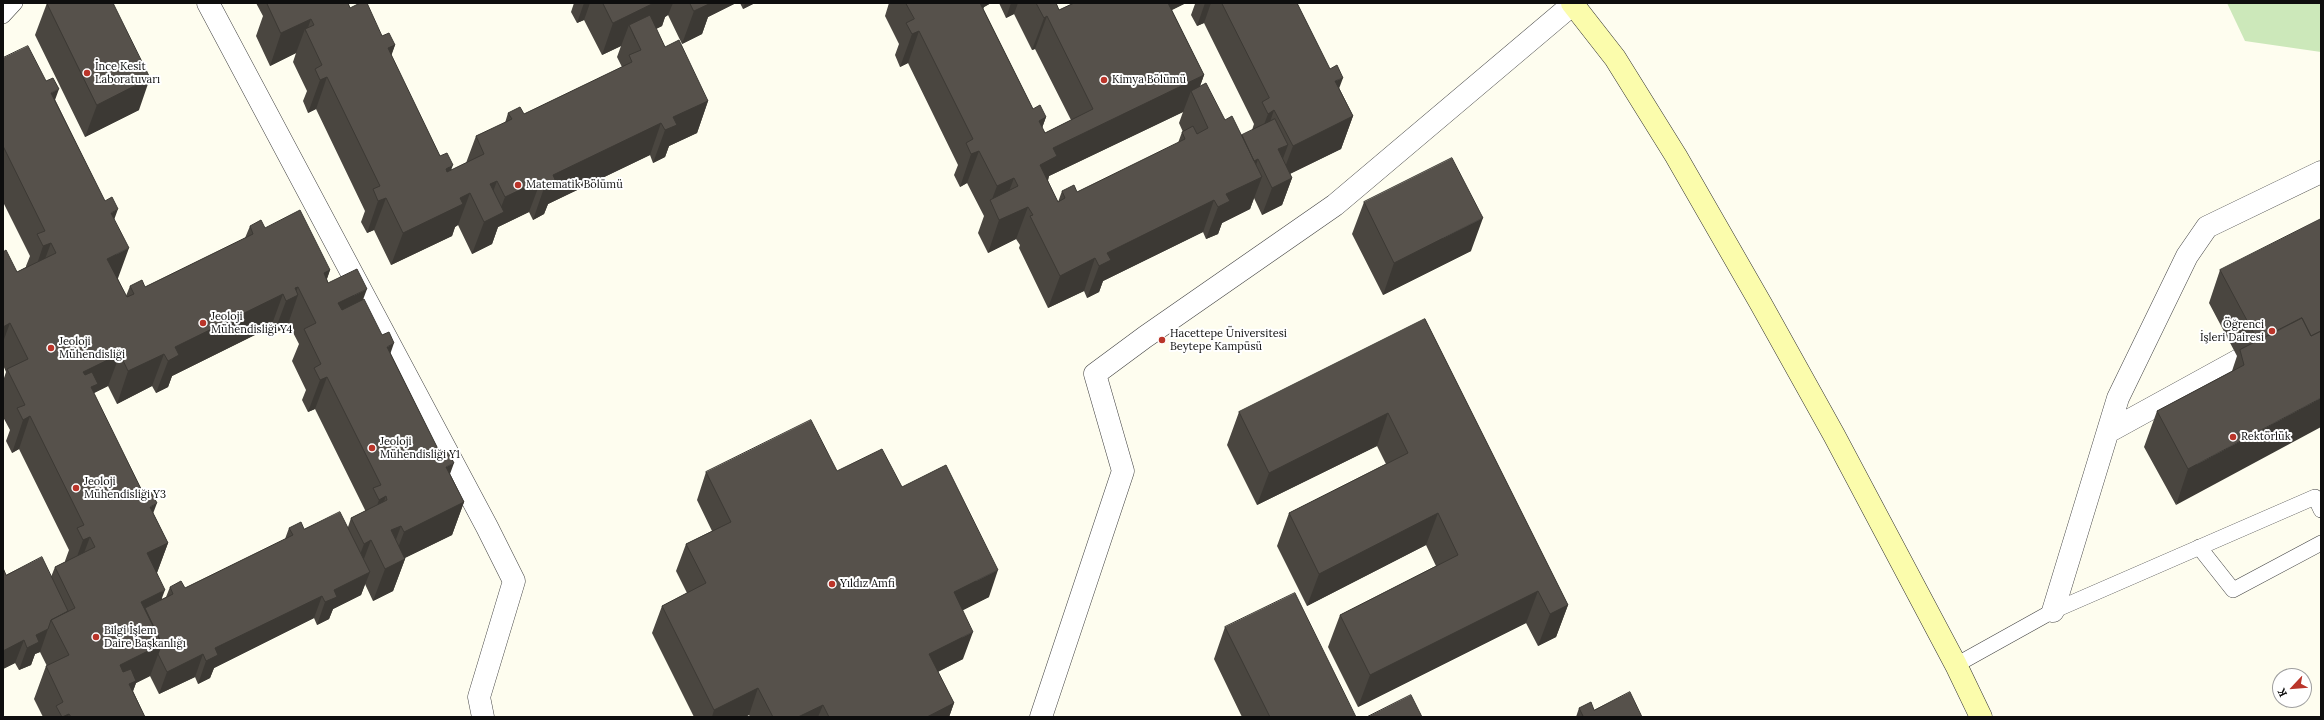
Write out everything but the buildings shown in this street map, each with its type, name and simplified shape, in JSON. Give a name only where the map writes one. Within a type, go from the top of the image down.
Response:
[{"type":"street","points":[[208,3],[484,520],[514,581],[479,697],[483,717]]},
{"type":"street","points":[[1041,717],[1123,471],[1095,374],[1145,337],[1335,205],[1572,4],[1615,58],[1676,156],[1834,435],[1956,665],[1981,717]]},
{"type":"street","points":[[2053,610],[2118,398],[2187,256],[2207,227],[2321,172]]},
{"type":"street","points":[[2108,432],[2239,360]]},
{"type":"lane","points":[[3,16],[15,3]]},
{"type":"lane","points":[[1956,665],[2053,610],[2315,497],[2321,510]]},
{"type":"lane","points":[[2199,547],[2233,590],[2321,543]]},
{"type":"green space","points":[[2227,3],[2321,3],[2321,52],[2245,41]]},
{"type":"place","name":"İnce Kesit Laboratuvarı","points":[[87,73]]},
{"type":"place","name":"Kimya Bölümü","points":[[1104,80]]},
{"type":"place","name":"Matematik Bölümü","points":[[518,185]]},
{"type":"place","name":"Jeoloji Mühendisliği Y4","points":[[203,323]]},
{"type":"place","name":"Öğrenci İşleri Dairesi","points":[[2272,331]]},
{"type":"place","name":"Hacettepe Üniversitesi Beytepe Kampüsü","points":[[1162,340]]},
{"type":"place","name":"Jeoloji Mühendisliği","points":[[51,348]]},
{"type":"place","name":"Rektörlük","points":[[2233,437]]},
{"type":"place","name":"Jeoloji Mühendisliği Y1","points":[[372,448]]},
{"type":"place","name":"Jeoloji Mühendisliği Y3","points":[[76,488]]},
{"type":"place","name":"Yıldız Amfi","points":[[832,584]]},
{"type":"place","name":"Bilgi İşlem Daire Başkanlığı","points":[[96,637]]}]
